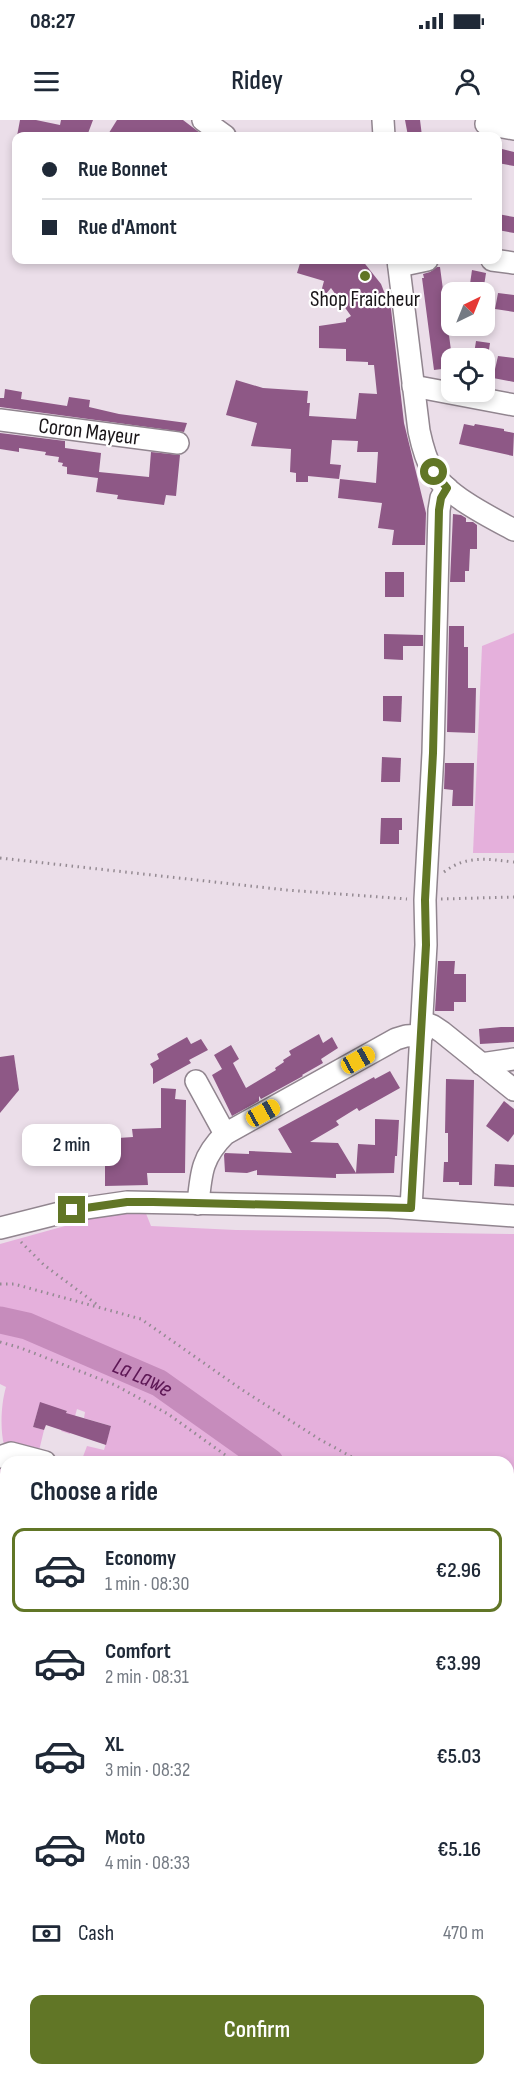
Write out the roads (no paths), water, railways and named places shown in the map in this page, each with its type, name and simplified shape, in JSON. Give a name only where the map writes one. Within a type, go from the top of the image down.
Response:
[{"type":"street","points":[[203,120],[220,132]]},
{"type":"street","points":[[486,124],[514,129]]},
{"type":"street","points":[[396,264],[422,446],[434,472],[447,488],[514,530]]},
{"type":"street","points":[[413,386],[514,405]]},
{"type":"street","name":"Coron Mayeur","points":[[0,420],[178,443]]},
{"type":"street","points":[[411,1208],[426,945],[436,897],[433,753],[439,510],[441,498],[447,488]]},
{"type":"street","points":[[198,1204],[202,1166],[207,1154],[225,1134],[396,1039],[422,1028],[442,1032],[514,1090]]},
{"type":"street","points":[[481,1064],[514,1059]]},
{"type":"street","points":[[196,1081],[225,1134]]},
{"type":"street","points":[[0,1228],[99,1205],[135,1202],[411,1208],[514,1216]]},
{"type":"street","points":[[3,1456],[11,1453],[22,1456]]},
{"type":"waterway","name":"La Lawe","points":[[0,1320],[27,1326],[159,1383],[262,1456]]},
{"type":"place","name":"Shop Fraicheur","points":[[365,276]]}]
